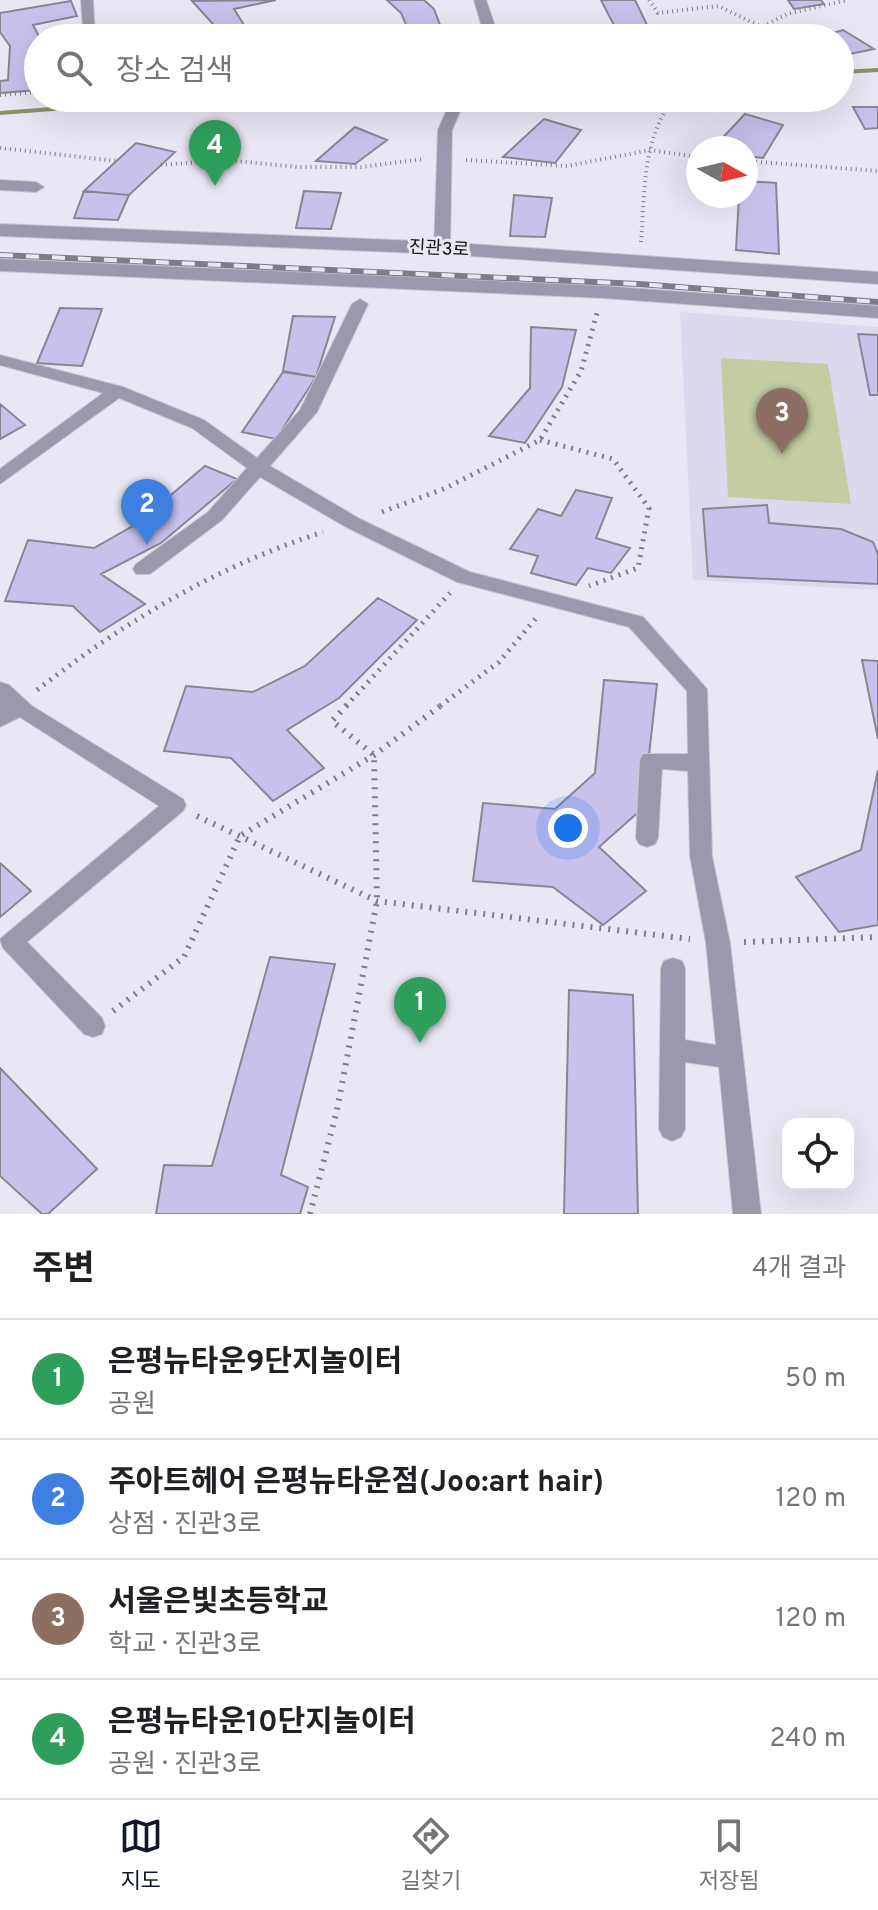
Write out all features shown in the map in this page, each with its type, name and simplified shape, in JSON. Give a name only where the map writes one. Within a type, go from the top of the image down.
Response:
[{"type":"street","name":"진관3로","points":[[0,230],[442,248],[878,278]]},
{"type":"street","name":"진관3로","points":[[0,265],[619,293],[878,312]]},
{"type":"lane","points":[[87,0],[89,24]]},
{"type":"lane","points":[[480,0],[488,24]]},
{"type":"lane","points":[[442,248],[445,130],[453,112]]},
{"type":"lane","points":[[0,185],[36,187]]},
{"type":"lane","points":[[143,569],[215,516],[256,466],[308,412],[360,304]]},
{"type":"lane","points":[[0,360],[117,391],[198,424],[256,466],[353,523],[464,577],[636,622],[697,689],[701,856],[718,943],[747,1214]]},
{"type":"lane","points":[[0,478],[117,391]]},
{"type":"lane","points":[[6,705],[175,805],[11,941],[93,1026]]},
{"type":"lane","points":[[647,838],[651,760],[701,763]]},
{"type":"lane","points":[[672,1129],[673,968]]},
{"type":"lane","points":[[672,1049],[730,1058]]},
{"type":"path","points":[[649,0],[658,13],[718,6],[756,24]]},
{"type":"path","points":[[764,24],[787,14],[848,0]]},
{"type":"path","points":[[0,95],[24,93]]},
{"type":"path","points":[[640,251],[650,150],[663,112]]},
{"type":"path","points":[[0,148],[117,161]]},
{"type":"path","points":[[758,162],[878,171]]},
{"type":"path","points":[[93,1026],[184,957],[240,836],[374,755],[499,662],[551,600],[638,568],[649,508],[613,459],[540,440]]},
{"type":"path","points":[[310,1214],[337,1110],[377,901],[374,755],[332,721],[464,577]]},
{"type":"path","points":[[175,805],[377,901],[718,943],[878,937]]},
{"type":"shaded area","points":[[680,312],[878,327],[878,590],[693,580]]},
{"type":"green space","points":[[721,358],[828,364],[851,504],[728,497]]},
{"type":"building","points":[[276,0],[234,9],[243,24],[213,24],[192,1]]},
{"type":"building","points":[[387,0],[424,0],[434,9],[440,24],[406,24],[401,13]]},
{"type":"building","points":[[601,0],[635,0],[647,24],[613,24]]},
{"type":"building","points":[[788,0],[821,0],[824,4],[794,9]]},
{"type":"building","points":[[71,1],[77,16],[24,24],[24,91],[0,93],[0,81],[8,80],[10,46],[0,32],[0,13]]},
{"type":"building","points":[[854,37],[874,49],[854,53]]},
{"type":"building","points":[[854,107],[878,107],[878,128],[865,129]]},
{"type":"building","points":[[745,114],[783,125],[763,158],[758,157],[758,136],[724,136]]},
{"type":"building","points":[[544,119],[581,130],[555,163],[503,157]]},
{"type":"building","points":[[355,127],[387,140],[355,164],[316,161]]},
{"type":"building","points":[[136,143],[175,152],[129,195],[84,191]]},
{"type":"building","points":[[758,182],[776,183],[779,254],[736,250],[738,208],[758,208]]},
{"type":"building","points":[[84,191],[129,195],[118,220],[74,218]]},
{"type":"building","points":[[304,191],[341,193],[331,229],[296,228]]},
{"type":"building","points":[[514,195],[552,198],[545,237],[510,236]]},
{"type":"building","points":[[60,308],[102,309],[82,366],[37,363]]},
{"type":"building","points":[[293,316],[335,317],[316,377],[283,371]]},
{"type":"building","points":[[531,327],[576,330],[562,387],[525,443],[489,436],[530,388]]},
{"type":"building","points":[[858,334],[878,335],[878,395],[870,395]]},
{"type":"building","points":[[283,372],[316,377],[276,439],[242,432]]},
{"type":"building","points":[[0,404],[25,425],[0,439]]},
{"type":"building","points":[[205,466],[237,479],[161,543],[101,574],[145,604],[100,632],[73,606],[5,601],[28,540],[94,548],[138,523]]},
{"type":"building","points":[[576,490],[612,498],[596,538],[630,548],[611,573],[588,568],[576,585],[531,573],[538,556],[510,549],[538,509],[561,516]]},
{"type":"building","points":[[767,505],[769,523],[841,529],[873,542],[878,554],[878,584],[708,576],[703,509]]},
{"type":"building","points":[[378,598],[417,620],[339,698],[287,730],[324,768],[273,801],[231,758],[164,751],[186,686],[253,692],[305,666]]},
{"type":"building","points":[[862,660],[878,661],[878,739]]},
{"type":"building","points":[[604,680],[657,684],[643,808],[599,847],[646,891],[603,925],[553,887],[473,881],[483,803],[555,809],[595,773]]},
{"type":"building","points":[[878,770],[878,925],[839,932],[796,877],[861,850]]},
{"type":"building","points":[[0,863],[31,891],[0,917]]},
{"type":"building","points":[[270,957],[335,964],[281,1175],[308,1187],[300,1214],[156,1214],[164,1165],[212,1166]]},
{"type":"building","points":[[569,990],[633,995],[638,1214],[564,1214]]},
{"type":"building","points":[[0,1068],[97,1169],[48,1214],[42,1214],[0,1176]]},
{"type":"waterway","points":[[854,71],[878,70]]},
{"type":"waterway","points":[[0,113],[24,111]]},
{"type":"railway","points":[[0,255],[639,284],[878,302]]},
{"type":"place","name":"은평뉴타운10단지놀이터","points":[[215,186]]},
{"type":"place","name":"서울은빛초등학교","points":[[782,454]]},
{"type":"place","name":"주아트헤어 은평뉴타운점(Joo:art hair)","points":[[147,545]]},
{"type":"place","name":"은평뉴타운9단지놀이터","points":[[420,1043]]}]
